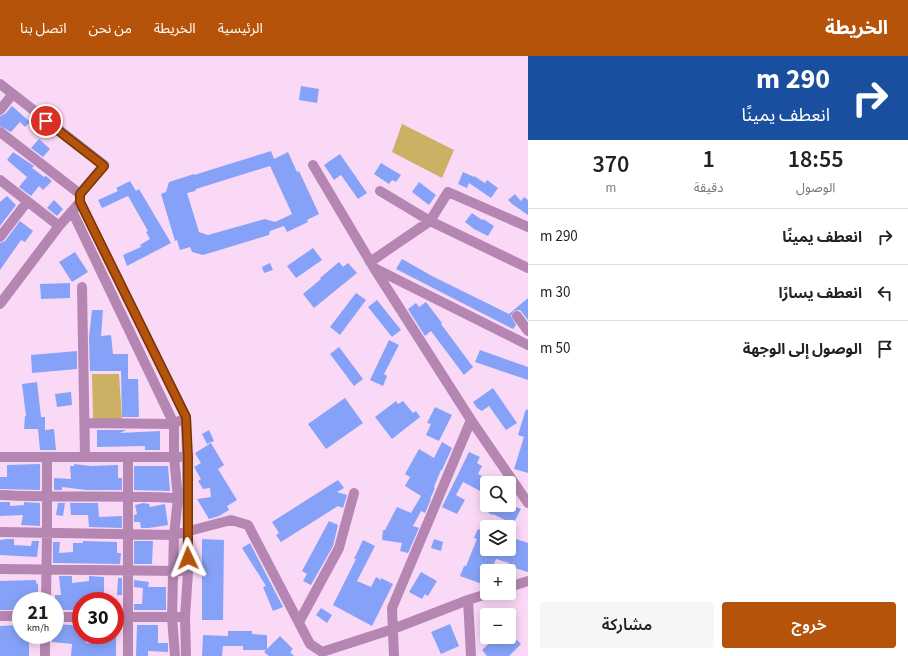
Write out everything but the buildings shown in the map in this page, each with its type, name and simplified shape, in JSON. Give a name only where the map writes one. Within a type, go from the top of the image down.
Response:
[{"type":"street","points":[[0,84],[104,166],[72,211],[0,304]]},
{"type":"street","points":[[0,110],[12,94]]},
{"type":"street","points":[[0,132],[80,198],[186,417],[188,457],[188,572],[185,617],[186,656]]},
{"type":"street","points":[[313,165],[372,265],[471,420],[528,501]]},
{"type":"street","points":[[0,180],[59,226]]},
{"type":"street","points":[[380,191],[430,221],[528,268]]},
{"type":"street","points":[[372,265],[430,221],[448,192],[528,227]]},
{"type":"street","points":[[0,237],[27,202]]},
{"type":"street","points":[[72,211],[174,424],[174,457],[178,498],[174,535],[172,617],[175,656]]},
{"type":"street","points":[[372,265],[528,346]]},
{"type":"street","points":[[82,287],[85,457]]},
{"type":"street","points":[[517,316],[528,331]]},
{"type":"street","points":[[85,423],[174,424],[186,417]]},
{"type":"street","points":[[394,656],[392,608],[471,420]]},
{"type":"street","points":[[0,457],[188,457]]},
{"type":"street","points":[[46,592],[47,457]]},
{"type":"street","points":[[128,457],[128,656]]},
{"type":"street","points":[[299,622],[340,548],[354,493]]},
{"type":"street","points":[[0,495],[47,497],[128,496],[178,498]]},
{"type":"street","points":[[0,532],[174,535],[231,520],[248,525],[310,644],[322,652],[393,629],[480,596]]},
{"type":"street","points":[[0,569],[188,572]]},
{"type":"street","points":[[516,585],[528,581]]},
{"type":"street","points":[[468,600],[471,656]]},
{"type":"street","points":[[0,616],[12,616]]},
{"type":"street","points":[[124,617],[185,617]]},
{"type":"street","points":[[45,644],[45,656]]},
{"type":"shaded area","points":[[402,124],[454,150],[442,178],[392,152]]},
{"type":"shaded area","points":[[92,374],[119,374],[122,420],[93,419]]},
{"type":"route","points":[[46,121],[104,166],[80,194],[80,202],[186,417],[188,457],[188,558]]}]
